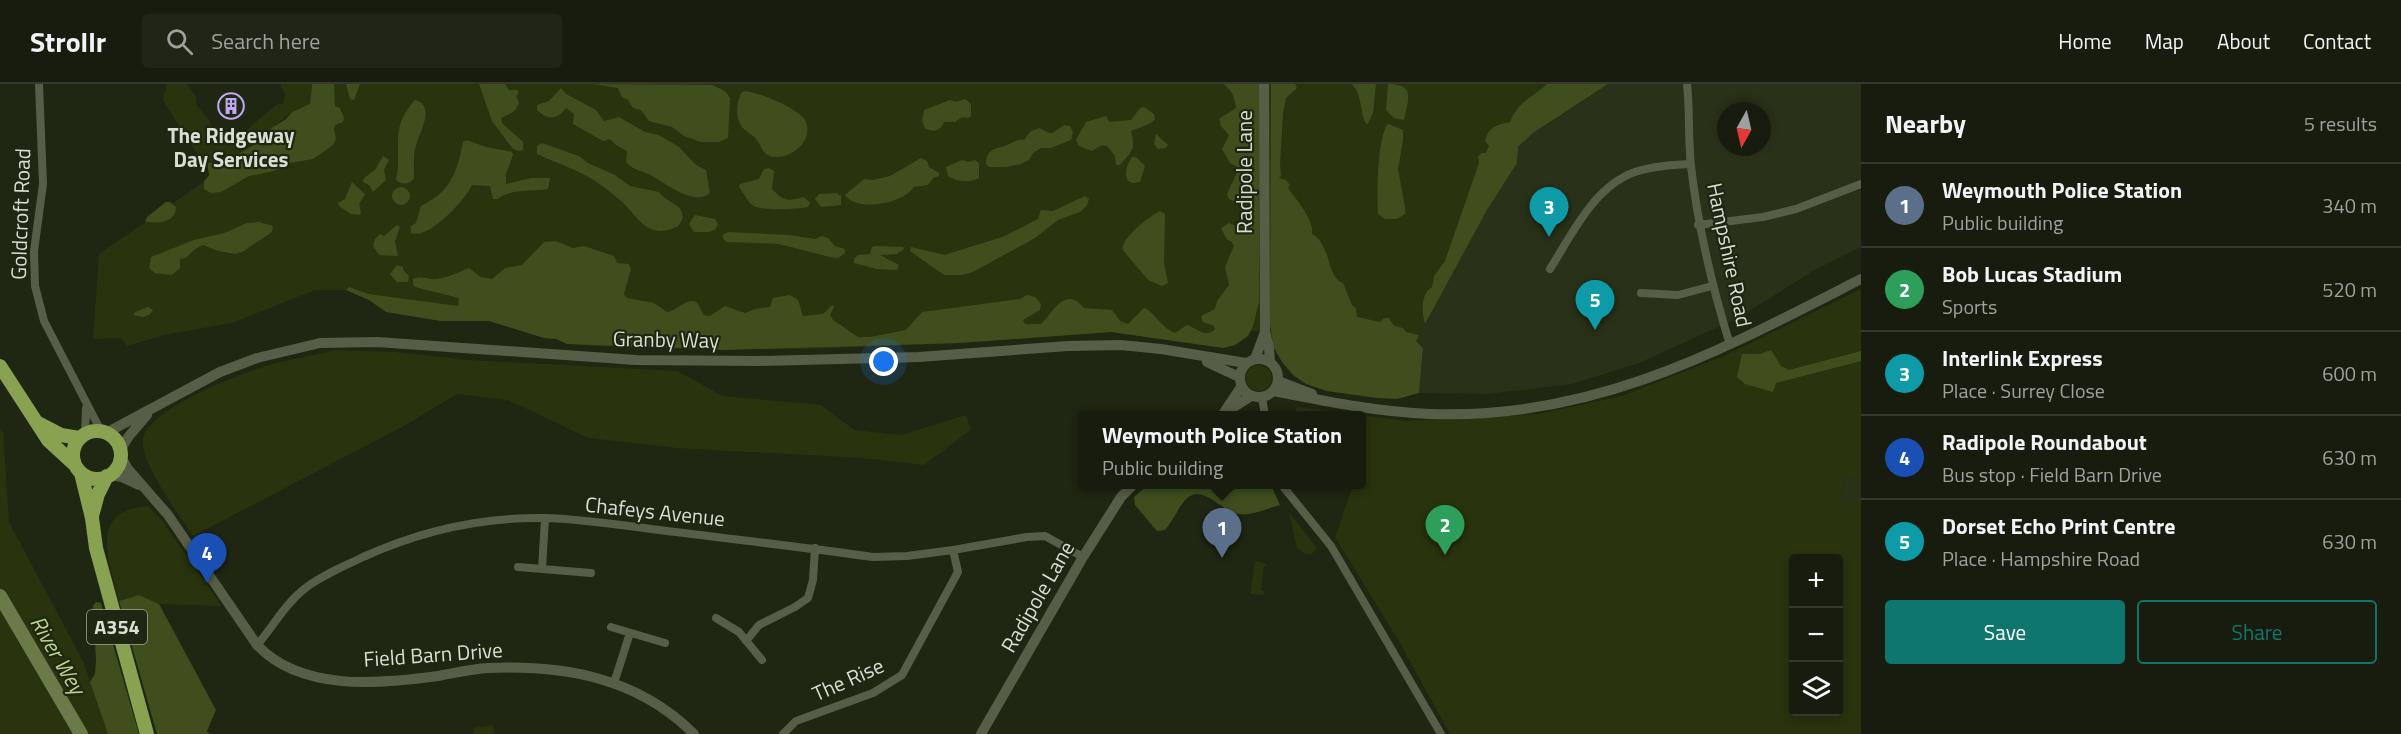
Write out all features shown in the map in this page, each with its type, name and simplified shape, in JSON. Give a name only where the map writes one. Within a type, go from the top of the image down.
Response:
[{"type":"highway","points":[[0,366],[48,440],[77,468],[92,478],[109,475]]},
{"type":"highway","points":[[38,423],[61,435],[82,436],[103,432],[117,442],[121,453]]},
{"type":"highway","name":"A354","points":[[82,436],[74,447],[77,468],[92,518],[100,567],[147,734]]},
{"type":"highway","name":"A354","points":[[92,518],[98,494],[109,475],[117,468],[121,453]]},
{"type":"main road","name":"Radipole Lane","points":[[1264,84],[1265,331],[1269,362]]},
{"type":"main road","points":[[1730,345],[1861,279]]},
{"type":"main road","name":"Radipole Lane","points":[[1250,361],[1265,331]]},
{"type":"main road","name":"Granby Way","points":[[103,432],[151,410],[220,372],[257,358],[320,343],[340,341],[636,360],[757,361],[919,357],[1068,346],[1120,345],[1161,348],[1193,355],[1250,361]]},
{"type":"main road","name":"Hampshire Road","points":[[1275,386],[1366,408],[1431,414],[1523,409],[1571,401],[1627,387],[1692,363],[1730,345]]},
{"type":"main road","name":"Granby Way","points":[[1193,355],[1240,382]]},
{"type":"main road","points":[[1225,411],[1250,361],[1269,362],[1276,370],[1275,386],[1229,411]]},
{"type":"main road","points":[[1240,382],[1257,397]]},
{"type":"main road","name":"Granby Way","points":[[121,453],[129,436],[151,410]]},
{"type":"main road","name":"Field Barn Drive","points":[[121,453],[128,469],[168,515],[257,645],[268,658],[291,670],[320,677],[388,681],[486,668],[526,668],[581,673],[614,683],[639,694],[671,714],[694,734]]},
{"type":"main road","name":"Field Barn Drive","points":[[109,475],[122,477],[142,487]]},
{"type":"main road","name":"Radipole Lane","points":[[981,734],[1083,557],[1121,497],[1129,489]]},
{"type":"street","name":"Goldcroft Road","points":[[39,84],[43,184],[34,250],[35,286],[44,321],[56,348],[76,381],[86,406],[103,432]]},
{"type":"street","name":"Hampshire Road","points":[[1687,84],[1690,164],[1698,225],[1712,286],[1730,345]]},
{"type":"street","points":[[1550,269],[1578,225],[1601,195],[1618,180],[1634,172],[1657,166],[1690,164]]},
{"type":"street","points":[[1698,225],[1763,217],[1796,209],[1861,184]]},
{"type":"street","points":[[1641,293],[1678,295],[1712,286]]},
{"type":"street","points":[[1257,397],[1263,411]]},
{"type":"street","name":"Goldcroft Road","points":[[82,436],[86,406]]},
{"type":"street","points":[[1285,489],[1331,546],[1441,734]]},
{"type":"street","points":[[542,569],[545,518]]},
{"type":"street","name":"Chafeys Avenue","points":[[257,645],[270,631],[287,604],[304,589],[389,545],[447,527],[511,519],[545,518],[815,548],[873,557],[908,556],[1045,536],[1083,557]]},
{"type":"street","points":[[746,641],[759,625],[808,598],[813,580],[815,548]]},
{"type":"street","name":"The Rise","points":[[783,734],[795,721],[873,693],[902,675],[957,572],[953,550]]},
{"type":"street","points":[[518,567],[591,573]]},
{"type":"street","points":[[716,618],[739,632],[762,660]]},
{"type":"street","points":[[611,627],[665,643]]},
{"type":"street","points":[[614,683],[630,633]]},
{"type":"shaded area","points":[[167,84],[187,84],[196,97],[196,104],[209,120],[216,136],[227,145],[241,142],[246,130],[277,104],[283,104],[285,95],[280,84],[312,84],[310,104],[293,111],[242,153],[219,162],[210,161],[206,167],[165,104],[163,99]]},
{"type":"shaded area","points":[[320,84],[1608,84],[1533,133],[1518,147],[1517,163],[1487,210],[1416,340],[1423,348],[1276,331],[1251,331],[1225,347],[1111,332],[960,343],[807,349],[615,347],[567,344],[489,321],[441,321],[386,312],[369,300],[346,290],[315,290],[232,323],[164,335],[127,346],[121,338],[93,339],[99,254],[315,105]]},
{"type":"shaded area","points":[[1608,84],[1861,84],[1861,247],[1813,271],[1738,318],[1639,363],[1572,384],[1487,394],[1419,393],[1423,349],[1416,340],[1487,210],[1517,163],[1518,147],[1533,133]]},
{"type":"shaded area","points":[[1861,289],[1861,479],[1844,477],[1841,501],[1861,503],[1861,734],[1450,734],[1401,645],[1335,537],[1352,489],[1366,489],[1366,416],[1408,421],[1538,414],[1622,396],[1726,355]]},
{"type":"shaded area","points":[[335,350],[395,352],[468,360],[677,371],[723,396],[821,405],[854,430],[901,435],[966,415],[971,430],[924,465],[863,458],[677,448],[588,438],[508,400],[457,394],[404,426],[193,536],[162,489],[148,462],[143,440],[147,429],[172,408],[206,389],[271,364]]},
{"type":"shaded area","points":[[1259,365],[1268,369],[1272,378],[1268,387],[1259,391],[1250,387],[1246,378],[1250,369]]},
{"type":"shaded area","points":[[1297,407],[1329,411],[1296,411]]},
{"type":"shaded area","points":[[0,429],[3,433],[9,522],[83,661],[108,734],[0,734]]},
{"type":"shaded area","points":[[1844,477],[1861,479],[1861,503],[1841,502]]},
{"type":"shaded area","points":[[148,506],[160,518],[222,606],[159,604],[139,595],[119,601],[108,554],[109,527],[116,517],[129,510]]},
{"type":"shaded area","points":[[1289,512],[1317,548],[1312,554],[1306,554],[1297,548]]},
{"type":"shaded area","points":[[1255,561],[1268,566],[1264,566],[1261,590],[1266,592],[1262,595],[1250,594]]},
{"type":"shaded area","points":[[493,725],[494,734],[474,734],[473,728]]},
{"type":"green space","points":[[312,84],[334,84],[335,106],[340,108],[344,118],[343,122],[335,125],[336,139],[333,145],[313,159],[290,163],[274,171],[249,176],[221,192],[211,193],[204,189],[204,181],[209,175],[207,162],[214,163],[231,158],[249,148],[292,112],[310,104]]},
{"type":"green space","points":[[346,84],[360,84],[354,100],[350,99]]},
{"type":"green space","points":[[479,84],[505,84],[509,90],[519,92],[516,96],[519,103],[515,110],[501,118],[502,123],[523,142],[523,150],[513,149],[492,121]]},
{"type":"green space","points":[[594,84],[712,85],[725,91],[730,98],[728,138],[719,142],[701,142],[684,136],[672,127],[649,121],[641,110],[633,108],[628,100],[622,97],[618,88]]},
{"type":"green space","points":[[1223,84],[1260,84],[1259,302],[1248,336],[1235,345],[1223,348],[1111,332],[960,343],[725,350],[567,344],[489,321],[441,321],[386,312],[369,300],[346,290],[349,287],[368,294],[458,306],[459,298],[415,287],[413,279],[419,277],[437,279],[469,268],[481,277],[492,279],[505,268],[522,265],[544,242],[556,241],[573,248],[584,246],[614,256],[617,263],[629,264],[631,269],[624,294],[627,298],[654,303],[667,312],[693,301],[697,303],[704,315],[710,316],[725,306],[745,313],[770,307],[773,298],[790,295],[798,300],[803,316],[823,314],[832,305],[834,307],[830,315],[833,320],[858,337],[870,337],[906,330],[922,312],[1020,299],[1027,295],[1035,297],[1041,304],[1040,310],[1023,320],[1025,324],[1041,324],[1060,303],[1071,299],[1084,308],[1112,310],[1120,321],[1128,324],[1144,308],[1175,333],[1187,325],[1208,333],[1215,329],[1214,326],[1203,322],[1201,316],[1215,309],[1217,301],[1229,285],[1225,267],[1234,246],[1231,241],[1227,240],[1221,228],[1229,223],[1238,227],[1241,225],[1242,214],[1239,204],[1229,199],[1227,194],[1239,168],[1230,163],[1222,149],[1229,135],[1221,126],[1219,119],[1236,108],[1232,94]]},
{"type":"green space","points":[[1271,84],[1295,84],[1297,88],[1286,98],[1283,113],[1281,175],[1279,178],[1286,180],[1290,185],[1288,188],[1308,217],[1312,234],[1323,245],[1334,275],[1343,283],[1352,305],[1356,308],[1357,317],[1380,322],[1384,318],[1389,318],[1394,326],[1419,335],[1416,341],[1423,348],[1419,393],[1397,399],[1327,391],[1306,384],[1293,375],[1273,346],[1270,323]]},
{"type":"green space","points":[[1352,84],[1376,84],[1373,113],[1367,125],[1358,95]]},
{"type":"green space","points":[[1388,84],[1403,87],[1408,94],[1404,120],[1394,118],[1386,110]]},
{"type":"green space","points":[[1547,84],[1608,84],[1533,133],[1518,147],[1517,163],[1487,210],[1425,324],[1423,309],[1425,294],[1432,287],[1434,276],[1445,261],[1479,163],[1478,156],[1486,153],[1489,146],[1485,141],[1489,132],[1494,127],[1510,122],[1517,109]]},
{"type":"green space","points":[[561,88],[566,94],[596,110],[604,121],[619,117],[679,147],[696,165],[706,170],[710,193],[703,197],[688,196],[632,167],[626,162],[627,151],[610,139],[603,141],[573,124],[574,114],[566,108],[553,117],[545,116],[537,110],[537,105],[549,101]]},
{"type":"green space","points":[[746,91],[779,102],[803,117],[806,122],[806,137],[798,149],[777,157],[765,153],[756,139],[739,122],[738,101],[742,92]]},
{"type":"green space","points":[[965,99],[971,104],[971,116],[962,117],[955,122],[944,122],[936,130],[925,128],[922,121],[924,110],[950,100],[956,102]]},
{"type":"green space","points":[[415,100],[425,108],[425,120],[415,149],[414,178],[408,183],[403,183],[396,180],[399,130],[407,111]]},
{"type":"green space","points":[[1144,107],[1154,114],[1155,119],[1131,131],[1132,150],[1120,165],[1116,165],[1115,156],[1107,146],[1102,145],[1092,151],[1079,146],[1076,140],[1086,122],[1106,116],[1109,122],[1131,120],[1140,108]]},
{"type":"green space","points":[[1388,124],[1403,130],[1398,169],[1405,214],[1397,219],[1385,219],[1378,214],[1380,153],[1384,131]]},
{"type":"green space","points":[[1064,125],[1070,126],[1073,132],[1071,140],[1051,148],[1041,148],[1033,153],[1029,160],[1021,164],[989,167],[986,164],[987,156],[994,149],[1024,140],[1031,131],[1040,128],[1052,133]]},
{"type":"green space","points":[[1156,134],[1168,145],[1166,148],[1158,149],[1154,144]]},
{"type":"green space","points":[[467,140],[486,147],[512,152],[506,174],[506,184],[531,178],[550,178],[548,189],[509,193],[493,199],[490,186],[472,185],[454,209],[436,225],[419,234],[411,233],[411,226],[416,223],[421,206],[431,201],[451,180],[463,142]]},
{"type":"green space","points":[[542,143],[579,156],[588,163],[615,175],[630,186],[659,192],[681,210],[681,222],[676,227],[664,231],[649,228],[596,181],[537,154],[537,146]]},
{"type":"green space","points":[[383,156],[389,160],[384,170],[386,180],[373,192],[369,185],[363,182],[364,178],[375,170]]},
{"type":"green space","points":[[1132,157],[1137,158],[1145,166],[1140,182],[1128,181],[1126,175]]},
{"type":"green space","points":[[921,158],[939,173],[939,176],[933,178],[928,185],[914,187],[901,198],[880,204],[859,204],[845,195],[864,179],[873,180],[890,176]]},
{"type":"green space","points":[[962,160],[969,162],[975,160],[979,163],[979,178],[963,181],[948,176],[946,167]]},
{"type":"green space","points":[[769,168],[774,171],[772,189],[776,193],[786,199],[804,197],[810,203],[808,207],[764,209],[749,202],[739,187],[740,184],[759,179],[764,169]]},
{"type":"green space","points":[[352,182],[365,194],[359,204],[360,215],[351,214],[338,203],[345,199]]},
{"type":"green space","points":[[401,187],[407,190],[410,196],[407,202],[401,205],[395,202],[392,196],[395,190]]},
{"type":"green space","points":[[837,193],[841,196],[841,205],[821,207],[815,199],[819,194]]},
{"type":"green space","points":[[1085,196],[1089,199],[1080,212],[1058,220],[1035,238],[973,272],[944,275],[910,251],[911,247],[945,255],[1005,236],[1038,219],[1041,210],[1053,211]]},
{"type":"green space","points":[[166,202],[176,207],[170,219],[155,223],[145,221],[147,217]]},
{"type":"green space","points":[[1160,211],[1165,214],[1164,262],[1168,283],[1162,286],[1148,280],[1122,249],[1127,238],[1143,222]]},
{"type":"green space","points":[[695,215],[715,219],[718,224],[716,229],[709,232],[694,232],[689,224]]},
{"type":"green space","points":[[259,222],[273,226],[272,232],[244,251],[236,254],[218,251],[203,245],[186,258],[180,259],[180,268],[172,275],[155,273],[149,268],[151,257],[194,240],[224,233],[247,223]]},
{"type":"green space","points":[[397,225],[400,227],[395,241],[398,256],[379,255],[373,246],[375,239],[380,234],[384,236]]},
{"type":"green space","points":[[728,232],[789,235],[815,239],[822,236],[828,238],[835,246],[845,249],[845,253],[838,258],[779,244],[727,242],[723,239],[723,235]]},
{"type":"green space","points":[[872,247],[903,247],[904,249],[897,254],[880,255],[899,265],[897,270],[876,269],[854,263],[858,255],[870,254]]},
{"type":"green space","points":[[397,265],[403,267],[409,276],[408,282],[397,282],[390,274]]},
{"type":"green space","points":[[148,307],[153,310],[149,315],[143,317],[133,315],[135,312]]},
{"type":"green space","points":[[1771,350],[1781,366],[1789,370],[1861,351],[1861,361],[1776,383],[1773,392],[1745,384],[1737,377],[1742,354],[1760,354]]},
{"type":"green space","points":[[1143,489],[1273,489],[1280,505],[1255,513],[1239,514],[1226,509],[1206,496],[1192,495],[1186,499],[1165,530],[1157,531],[1135,505],[1134,497]]},
{"type":"green space","points":[[139,595],[159,604],[216,710],[207,731],[210,734],[157,734],[119,601]]},
{"type":"green space","points":[[96,602],[101,603],[139,734],[108,734],[90,682],[95,674],[93,606]]},
{"type":"waterway","name":"River Wey","points":[[0,596],[81,734]]},
{"type":"place","name":"The Ridgeway Day Services","points":[[231,106]]},
{"type":"place","name":"Interlink Express","points":[[1549,237]]},
{"type":"place","name":"Dorset Echo Print Centre","points":[[1595,330]]},
{"type":"place","name":"Bob Lucas Stadium","points":[[1445,555]]},
{"type":"place","name":"Weymouth Police Station","points":[[1222,558]]},
{"type":"place","name":"Radipole Roundabout","points":[[207,583]]}]
